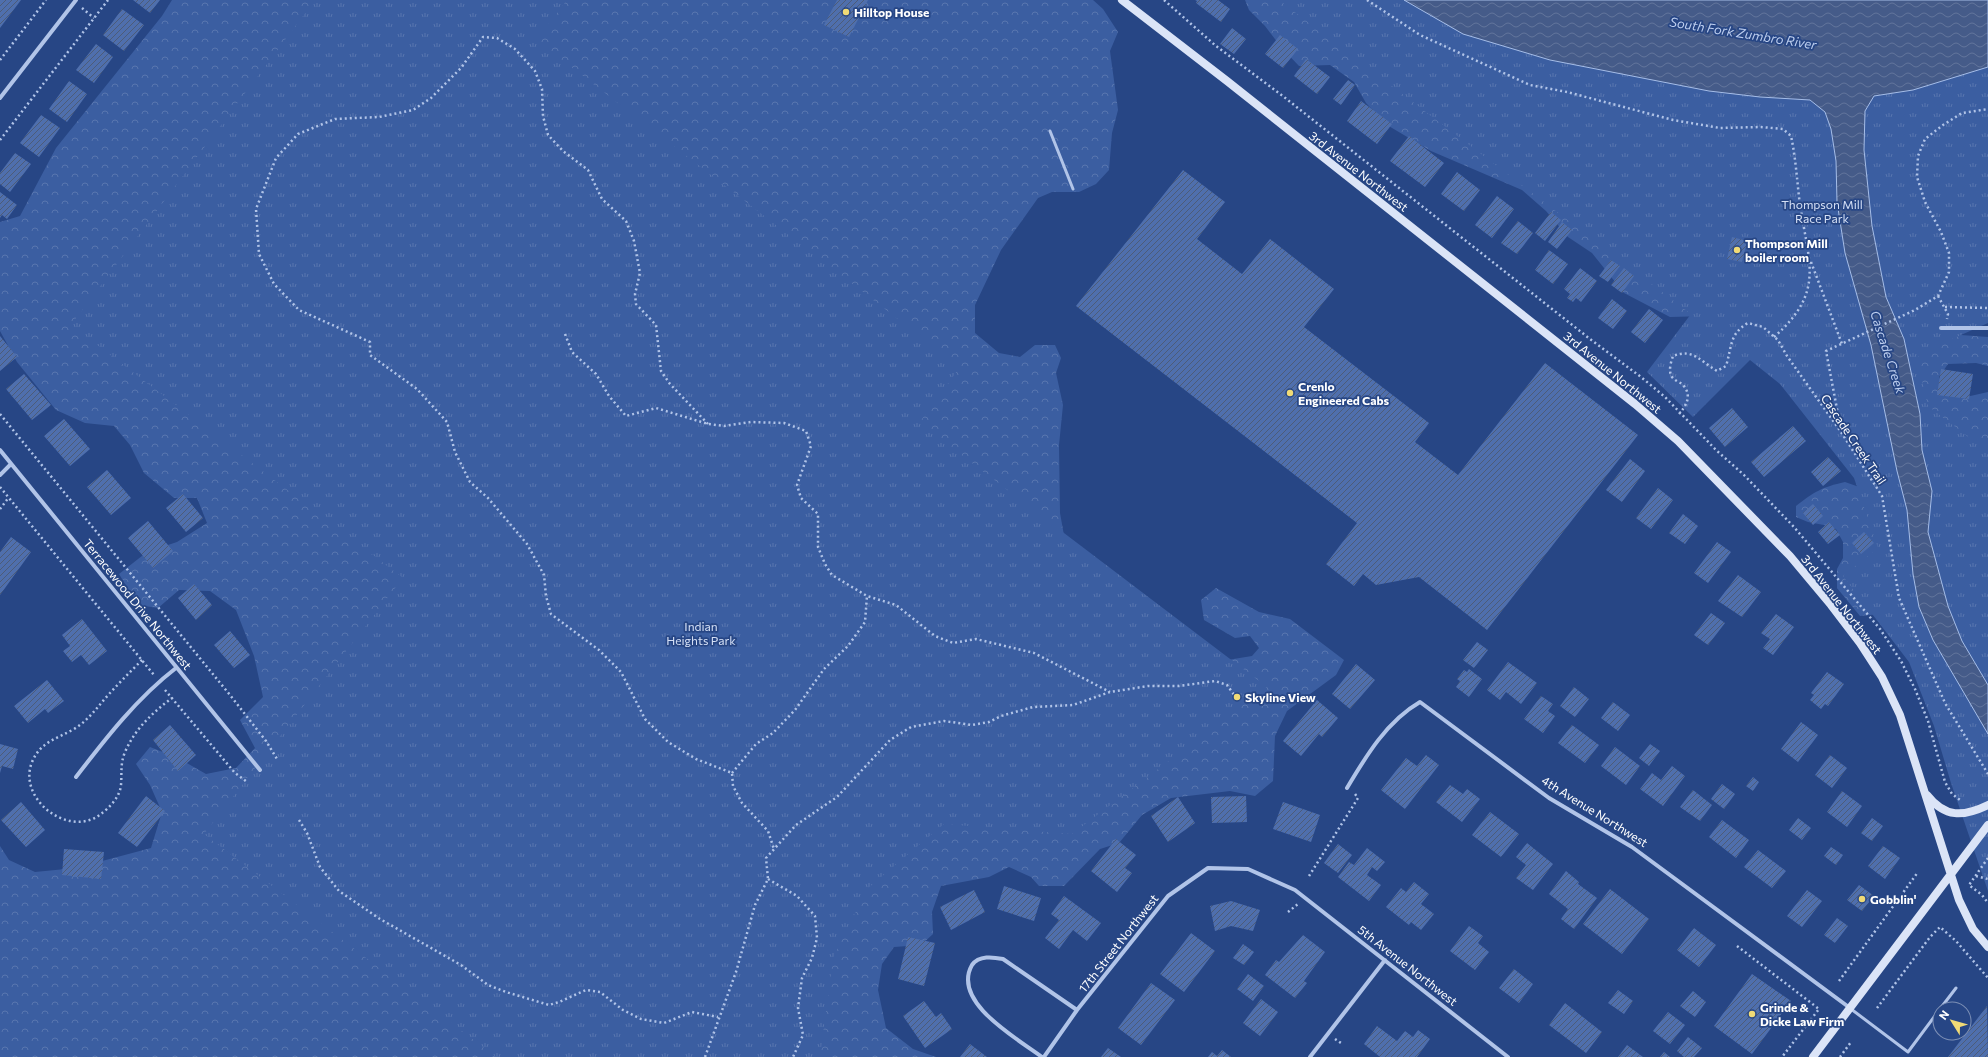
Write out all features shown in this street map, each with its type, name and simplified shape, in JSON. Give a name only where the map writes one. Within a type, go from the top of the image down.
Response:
[{"type":"main road","name":"3rd Avenue Northwest","points":[[1122,0],[1629,399],[1678,441],[1790,556],[1831,605],[1860,643],[1882,677],[1900,715],[1951,875]]},
{"type":"main road","points":[[1924,791],[1932,802],[1950,813],[1969,813],[1988,805]]},
{"type":"main road","points":[[1813,1057],[1988,825]]},
{"type":"main road","points":[[1951,875],[1961,906],[1973,929],[1988,947]]},
{"type":"street","points":[[0,98],[76,0]]},
{"type":"street","points":[[1941,328],[1988,328]]},
{"type":"street","name":"Terracewood Drive Northwest","points":[[0,450],[260,770]]},
{"type":"street","points":[[0,474],[11,464]]},
{"type":"street","points":[[76,777],[107,737],[138,702],[158,682],[176,668]]},
{"type":"street","name":"4th Avenue Northwest","points":[[1346,788],[1372,748],[1404,711],[1420,702],[1549,798],[1632,847],[1850,1008]]},
{"type":"street","name":"17th Street Northwest","points":[[1043,1057],[1077,1010],[1168,896],[1208,868],[1248,869],[1295,890]]},
{"type":"street","name":"5th Avenue Northwest","points":[[1295,890],[1508,1057]]},
{"type":"street","points":[[1043,1057],[979,1009],[969,988],[969,971],[974,963],[980,959],[993,957],[1003,959],[1077,1010]]},
{"type":"street","points":[[1310,1057],[1385,960]]},
{"type":"lane","points":[[1050,131],[1073,189]]},
{"type":"lane","points":[[1946,1001],[1956,988]]},
{"type":"lane","points":[[1850,1008],[1908,1052],[1932,1020]]},
{"type":"path","points":[[0,60],[46,0]]},
{"type":"path","points":[[0,140],[108,0]]},
{"type":"path","name":"Cascade Creek Trail","points":[[1164,0],[1245,69],[1284,97],[1578,330],[1641,377],[1665,398],[1679,414],[1686,406],[1688,394],[1683,386],[1672,377],[1670,367],[1673,356],[1684,351],[1692,354],[1717,371],[1726,366],[1730,356],[1732,340],[1738,328],[1748,323],[1763,327],[1774,337],[1841,432],[1882,496],[1899,598],[1916,640],[1945,703],[1988,774]]},
{"type":"path","points":[[1367,0],[1420,35],[1530,85],[1567,92],[1673,120],[1720,128],[1761,127],[1783,129],[1791,136],[1797,161],[1800,205],[1810,260],[1842,344]]},
{"type":"path","points":[[708,424],[670,384],[661,371],[656,325],[636,304],[635,294],[640,273],[634,241],[626,221],[602,199],[588,170],[563,151],[548,135],[543,116],[542,89],[535,71],[515,49],[497,38],[483,37],[461,68],[432,98],[413,110],[379,117],[335,120],[298,134],[276,158],[256,209],[259,254],[274,284],[299,310],[370,342],[370,355],[422,395],[447,422],[455,452],[470,482],[488,498],[527,544],[544,575],[546,596],[551,614],[599,650],[620,672],[645,719],[668,742],[696,759],[732,773]]},
{"type":"path","points":[[1841,432],[1826,351],[1915,310],[1938,296],[1949,272],[1949,253],[1941,232],[1925,202],[1917,177],[1918,156],[1925,139],[1943,125],[1962,113],[1988,109]]},
{"type":"path","points":[[1774,337],[1791,322],[1805,301],[1810,260]]},
{"type":"path","points":[[1938,296],[1948,314],[1947,328]]},
{"type":"path","points":[[1945,307],[1988,308]]},
{"type":"path","points":[[565,334],[572,352],[596,374],[609,396],[626,416],[656,408],[708,424],[724,426],[751,422],[784,423],[806,431],[811,446],[797,484],[801,498],[818,514],[818,547],[824,564],[832,575],[867,596],[896,605],[935,636],[953,643],[976,639],[1034,653],[1110,692]]},
{"type":"path","points":[[0,414],[230,695],[278,759]]},
{"type":"path","points":[[0,486],[142,660]]},
{"type":"path","points":[[0,509],[8,497]]},
{"type":"path","points":[[774,848],[768,831],[742,803],[734,786],[732,773],[756,744],[774,733],[794,710],[824,669],[848,646],[865,622],[867,596]]},
{"type":"path","points":[[705,1057],[712,1040],[718,1017],[736,972],[755,904],[768,879],[766,858],[796,825],[837,797],[890,740],[911,727],[944,721],[972,725],[990,722],[1001,716],[1033,707],[1073,705],[1110,692],[1148,686],[1179,686],[1215,680],[1227,685],[1235,696]]},
{"type":"path","points":[[172,698],[235,774],[247,782]]},
{"type":"path","points":[[1309,876],[1358,798]]},
{"type":"path","points":[[299,820],[307,833],[320,867],[338,891],[380,919],[461,965],[488,985],[549,1005],[586,990],[600,992],[623,1010],[641,1019],[664,1023],[692,1012],[718,1017]]},
{"type":"path","points":[[1988,858],[1969,885],[1982,895],[1988,903]]},
{"type":"path","points":[[1838,981],[1918,872]]},
{"type":"path","points":[[1976,876],[1988,879]]},
{"type":"path","points":[[768,879],[796,896],[815,916],[817,938],[812,958],[802,978],[798,1008],[803,1035],[793,1057]]},
{"type":"path","points":[[1877,1008],[1930,937],[1940,927],[1956,941],[1988,978]]},
{"type":"path","points":[[1737,946],[1819,1009],[1782,1057]]},
{"type":"path","points":[[1840,1057],[1851,1042]]},
{"type":"green space","name":"Indian Heights Park","points":[[172,0],[1093,0],[1103,9],[1118,32],[1110,51],[1118,110],[1112,133],[1109,170],[1096,184],[1079,192],[1052,192],[1038,198],[1001,250],[975,305],[975,333],[999,353],[1020,357],[1035,345],[1055,345],[1061,358],[1056,373],[1063,405],[1059,445],[1060,513],[1065,541],[1209,663],[1252,656],[1259,648],[1250,636],[1235,638],[1204,620],[1201,600],[1216,588],[1259,612],[1290,619],[1344,660],[1336,675],[1287,711],[1275,736],[1273,781],[1255,796],[1230,791],[1171,798],[1142,815],[1119,843],[1100,849],[1064,886],[1039,886],[1031,877],[1009,867],[989,877],[941,886],[932,912],[933,934],[921,945],[894,947],[882,964],[878,990],[886,1028],[913,1049],[936,1057],[0,1057],[0,846],[9,860],[35,872],[76,868],[151,848],[162,812],[150,785],[136,764],[150,747],[178,758],[206,774],[236,768],[255,748],[240,720],[263,697],[254,656],[236,610],[210,591],[179,590],[158,608],[138,605],[119,574],[147,552],[177,542],[207,523],[197,498],[174,498],[144,473],[130,445],[114,426],[85,423],[56,410],[17,362],[0,331],[0,222],[20,216],[56,148],[162,16]]},
{"type":"green space","name":"Indian Heights Park","points":[[315,0],[567,0],[536,40],[960,367],[919,423],[1267,687],[1072,834],[944,824],[867,889],[833,958],[820,1057],[496,1057],[204,834],[403,578],[71,325]]},
{"type":"green space","points":[[1245,0],[1384,0],[1707,316],[1670,317],[1624,293],[1592,253],[1568,237],[1546,211],[1522,190],[1431,151],[1387,125],[1366,103],[1354,82],[1330,65],[1299,66],[1281,47],[1265,26],[1249,10]]},
{"type":"green space","name":"Thompson Mill Race Park","points":[[1279,0],[1567,0],[1988,7],[1988,323],[1918,354],[1919,368],[1928,406],[1988,452],[1988,891],[1951,783],[1934,726],[1909,662],[1843,576],[1878,548],[1854,478],[1780,384],[1750,360],[1693,417],[1647,372],[1691,314]]},
{"type":"green space","points":[[1947,334],[1988,337],[1988,366],[1976,363],[1948,364],[1939,377],[1946,393],[1966,397],[1988,392],[1988,699],[1904,370],[1921,347]]},
{"type":"green space","points":[[1845,482],[1862,488],[1881,518],[1879,614],[1860,616],[1837,588],[1837,569],[1843,558],[1843,542],[1836,529],[1808,522],[1796,517],[1796,506],[1808,497],[1824,488]]},
{"type":"water","points":[[1404,0],[1988,0],[1988,67],[1913,90],[1874,96],[1865,111],[1864,150],[1872,226],[1886,297],[1904,339],[1920,414],[1922,450],[1932,491],[1928,532],[1948,606],[1962,641],[1988,685],[1988,734],[1933,640],[1919,607],[1913,574],[1907,510],[1897,471],[1871,345],[1845,253],[1837,202],[1836,161],[1831,129],[1825,112],[1810,100],[1760,97],[1709,91],[1550,60],[1463,34]]},
{"type":"building","points":[[0,0],[21,0],[0,28]]},
{"type":"building","points":[[133,0],[160,0],[150,13]]},
{"type":"building","name":"Hilltop House","points":[[837,0],[868,0],[849,37],[824,25]]},
{"type":"building","points":[[1195,0],[1218,0],[1230,9],[1221,22],[1196,3],[1197,1]]},
{"type":"building","points":[[122,9],[144,25],[124,51],[103,35]]},
{"type":"building","points":[[1232,28],[1246,39],[1234,54],[1220,44]]},
{"type":"building","points":[[1280,35],[1298,49],[1283,68],[1265,54]]},
{"type":"building","points":[[96,44],[113,57],[94,83],[76,70]]},
{"type":"building","points":[[1306,59],[1330,77],[1317,94],[1294,76]]},
{"type":"building","points":[[1348,80],[1355,85],[1341,105],[1333,99]]},
{"type":"building","points":[[69,81],[87,94],[67,122],[49,109]]},
{"type":"building","points":[[1361,101],[1392,124],[1377,144],[1347,121]]},
{"type":"building","points":[[41,115],[60,128],[39,157],[20,143]]},
{"type":"building","points":[[1409,136],[1444,163],[1425,187],[1390,161]]},
{"type":"building","points":[[15,153],[31,164],[10,192],[0,184],[0,173]]},
{"type":"building","name":"Crenlo Engineered Cabs","points":[[1183,170],[1225,202],[1197,239],[1242,274],[1270,239],[1334,289],[1304,327],[1429,423],[1415,442],[1458,475],[1545,363],[1638,435],[1487,630],[1419,577],[1376,585],[1363,574],[1354,586],[1326,564],[1357,523],[1076,306]]},
{"type":"building","points":[[1457,172],[1480,190],[1464,211],[1441,194]]},
{"type":"building","points":[[0,192],[17,205],[7,219],[2,215],[0,218]]},
{"type":"building","points":[[1497,196],[1514,209],[1492,238],[1475,225]]},
{"type":"building","points":[[1551,212],[1561,220],[1545,241],[1535,233]]},
{"type":"building","points":[[1518,221],[1533,233],[1517,254],[1501,243]]},
{"type":"building","points":[[1562,222],[1572,230],[1557,249],[1548,242]]},
{"type":"building","name":"Thompson Mill boiler room","points":[[1732,237],[1747,241],[1742,262],[1727,259]]},
{"type":"building","points":[[1549,250],[1568,264],[1553,284],[1535,270]]},
{"type":"building","points":[[1611,260],[1620,266],[1608,282],[1599,276]]},
{"type":"building","points":[[1580,268],[1597,281],[1581,302],[1576,298],[1573,302],[1567,298],[1570,294],[1564,289]]},
{"type":"building","points":[[1624,268],[1634,276],[1622,293],[1611,285]]},
{"type":"building","points":[[1612,299],[1627,311],[1613,329],[1598,318]]},
{"type":"building","points":[[1649,309],[1663,320],[1645,343],[1631,332]]},
{"type":"building","points":[[0,336],[17,357],[0,371]]},
{"type":"building","points":[[1941,369],[1973,374],[1969,399],[1937,395]]},
{"type":"building","points":[[24,374],[51,405],[32,420],[6,389]]},
{"type":"building","points":[[1732,408],[1748,427],[1725,447],[1709,428]]},
{"type":"building","points":[[64,419],[90,449],[70,466],[44,436]]},
{"type":"building","points":[[1793,426],[1806,441],[1764,477],[1751,462]]},
{"type":"building","points":[[1828,457],[1841,471],[1823,486],[1811,472]]},
{"type":"building","points":[[1630,459],[1645,471],[1622,502],[1606,490]]},
{"type":"building","points":[[107,470],[131,498],[111,515],[87,487]]},
{"type":"building","points":[[1658,488],[1673,500],[1651,529],[1636,518]]},
{"type":"building","points":[[183,494],[203,518],[186,532],[166,508]]},
{"type":"building","points":[[1813,504],[1823,516],[1813,525],[1803,513]]},
{"type":"building","points":[[1683,514],[1698,526],[1685,544],[1669,533]]},
{"type":"building","points":[[148,521],[173,551],[153,568],[128,538]]},
{"type":"building","points":[[1829,522],[1840,535],[1828,544],[1818,532]]},
{"type":"building","points":[[1864,532],[1874,543],[1861,554],[1852,543]]},
{"type":"building","points":[[11,537],[31,552],[0,595],[0,552]]},
{"type":"building","points":[[1717,542],[1731,552],[1708,583],[1694,573]]},
{"type":"building","points":[[1738,575],[1761,592],[1742,617],[1718,601]]},
{"type":"building","points":[[194,584],[212,605],[196,620],[178,598]]},
{"type":"building","points":[[1711,613],[1725,623],[1708,645],[1694,635]]},
{"type":"building","points":[[1776,614],[1794,627],[1773,655],[1763,648],[1770,639],[1761,633]]},
{"type":"building","points":[[82,619],[107,651],[89,665],[81,655],[72,662],[63,651],[70,646],[62,635]]},
{"type":"building","points":[[230,631],[250,655],[234,668],[214,645]]},
{"type":"building","points":[[1477,642],[1488,650],[1474,668],[1463,660]]},
{"type":"building","points":[[1508,662],[1537,683],[1521,704],[1506,692],[1500,700],[1487,690]]},
{"type":"building","points":[[1356,664],[1375,680],[1350,709],[1332,694]]},
{"type":"building","points":[[1469,669],[1482,679],[1469,697],[1456,687],[1460,681],[1457,679],[1464,670],[1467,672]]},
{"type":"building","points":[[1827,672],[1844,684],[1828,706],[1825,704],[1821,709],[1810,700],[1814,695],[1811,693]]},
{"type":"building","points":[[47,680],[64,701],[48,713],[45,709],[28,723],[14,706]]},
{"type":"building","points":[[1574,687],[1589,699],[1575,717],[1560,706]]},
{"type":"building","points":[[1541,696],[1553,704],[1548,711],[1555,716],[1543,733],[1524,719]]},
{"type":"building","points":[[1317,700],[1338,718],[1322,737],[1319,734],[1301,756],[1283,741]]},
{"type":"building","points":[[1613,702],[1630,715],[1618,731],[1601,718]]},
{"type":"building","points":[[1801,722],[1818,735],[1798,762],[1781,749]]},
{"type":"building","points":[[170,725],[196,755],[178,771],[153,740]]},
{"type":"building","points":[[1572,725],[1599,745],[1585,763],[1558,743]]},
{"type":"building","points":[[0,744],[18,749],[13,769],[2,766],[0,773]]},
{"type":"building","points":[[1650,744],[1660,751],[1649,766],[1639,758]]},
{"type":"building","points":[[1615,747],[1640,766],[1626,785],[1601,766]]},
{"type":"building","points":[[1426,755],[1439,765],[1405,809],[1381,790],[1406,758],[1417,766]]},
{"type":"building","points":[[1830,755],[1847,768],[1832,788],[1815,775]]},
{"type":"building","points":[[1672,766],[1685,776],[1663,806],[1640,789],[1652,773],[1661,780]]},
{"type":"building","points":[[1753,777],[1759,782],[1753,791],[1746,786]]},
{"type":"building","points":[[1722,784],[1735,794],[1724,809],[1711,799]]},
{"type":"building","points":[[1450,785],[1463,794],[1467,789],[1480,799],[1462,822],[1436,802]]},
{"type":"building","points":[[1693,790],[1712,805],[1700,821],[1680,807]]},
{"type":"building","points":[[1842,791],[1862,806],[1847,827],[1827,812]]},
{"type":"building","points":[[146,796],[165,811],[137,847],[118,833]]},
{"type":"building","points":[[1246,796],[1247,822],[1212,823],[1211,797]]},
{"type":"building","points":[[1178,797],[1195,823],[1168,842],[1151,816]]},
{"type":"building","points":[[21,802],[45,830],[26,847],[1,820]]},
{"type":"building","points":[[1283,802],[1320,815],[1311,842],[1273,829]]},
{"type":"building","points":[[1490,812],[1519,834],[1501,857],[1472,835]]},
{"type":"building","points":[[1798,818],[1811,828],[1802,840],[1789,830]]},
{"type":"building","points":[[1872,818],[1883,826],[1872,841],[1861,833]]},
{"type":"building","points":[[1722,820],[1749,840],[1736,858],[1709,837]]},
{"type":"building","points":[[1116,839],[1136,855],[1125,868],[1132,873],[1117,892],[1091,871]]},
{"type":"building","points":[[1527,843],[1553,864],[1533,890],[1516,878],[1526,865],[1516,857]]},
{"type":"building","points":[[1338,844],[1352,855],[1338,873],[1324,863]]},
{"type":"building","points":[[1883,846],[1900,858],[1885,879],[1868,866]]},
{"type":"building","points":[[1831,847],[1843,855],[1836,865],[1824,856]]},
{"type":"building","points":[[1367,848],[1385,862],[1377,871],[1372,867],[1367,875],[1381,885],[1369,901],[1338,877],[1349,862],[1354,865]]},
{"type":"building","points":[[64,849],[104,852],[101,879],[62,875]]},
{"type":"building","points":[[1758,850],[1786,871],[1772,888],[1744,867]]},
{"type":"building","points":[[1566,871],[1579,882],[1578,884],[1597,898],[1574,929],[1561,919],[1568,909],[1549,894]]},
{"type":"building","points":[[1414,882],[1429,894],[1421,904],[1434,914],[1421,930],[1411,922],[1409,925],[1386,907],[1401,888],[1406,892]]},
{"type":"building","points":[[1859,885],[1874,896],[1862,911],[1847,900]]},
{"type":"building","points":[[1004,886],[1041,898],[1034,921],[997,909]]},
{"type":"building","points":[[1610,889],[1649,919],[1622,954],[1583,924]]},
{"type":"building","points":[[974,890],[985,912],[951,930],[940,907]]},
{"type":"building","points":[[1807,890],[1822,901],[1802,927],[1787,916]]},
{"type":"building","points":[[1064,896],[1101,923],[1087,941],[1073,930],[1059,949],[1045,938],[1059,920],[1051,914]]},
{"type":"building","points":[[1231,901],[1260,910],[1253,931],[1231,926],[1215,931],[1210,906]]},
{"type":"building","points":[[1837,918],[1848,926],[1835,943],[1824,935]]},
{"type":"building","points":[[1469,926],[1483,936],[1478,943],[1489,952],[1475,970],[1450,951]]},
{"type":"building","points":[[1694,928],[1716,945],[1699,967],[1677,950]]},
{"type":"building","points":[[1191,933],[1215,951],[1184,992],[1160,974]]},
{"type":"building","points":[[1303,935],[1325,952],[1304,981],[1307,983],[1295,998],[1265,975],[1276,960],[1279,962]]},
{"type":"building","points":[[908,937],[935,943],[924,986],[898,979]]},
{"type":"building","points":[[1243,944],[1254,952],[1244,965],[1233,958]]},
{"type":"building","points":[[1514,969],[1533,984],[1519,1003],[1499,988]]},
{"type":"building","points":[[1248,974],[1264,986],[1253,1001],[1237,989]]},
{"type":"building","name":"Grinde & Dicke Law Firm","points":[[1752,974],[1791,1001],[1752,1054],[1714,1026]]},
{"type":"building","points":[[1151,983],[1175,1000],[1141,1045],[1118,1028]]},
{"type":"building","points":[[1618,990],[1633,1001],[1624,1014],[1608,1003]]},
{"type":"building","points":[[1693,991],[1706,1002],[1695,1017],[1680,1006]]},
{"type":"building","points":[[1261,999],[1278,1012],[1260,1036],[1243,1023]]},
{"type":"building","points":[[924,1001],[936,1017],[941,1013],[952,1029],[925,1048],[903,1016]]},
{"type":"building","points":[[1565,1003],[1602,1032],[1586,1053],[1549,1025]]},
{"type":"building","points":[[1987,1006],[1988,1057],[1948,1057],[1960,1041],[1972,1041],[1972,1026]]},
{"type":"building","points":[[1668,1012],[1685,1025],[1670,1044],[1653,1031]]},
{"type":"building","points":[[1377,1026],[1397,1041],[1405,1031],[1413,1037],[1418,1030],[1430,1039],[1417,1057],[1380,1057],[1364,1044]]},
{"type":"building","points":[[1688,1037],[1702,1048],[1694,1057],[1684,1057],[1677,1051]]},
{"type":"building","points":[[970,1044],[987,1057],[960,1057]]},
{"type":"building","points":[[1627,1045],[1643,1057],[1618,1057]]},
{"type":"building","points":[[1108,1048],[1121,1057],[1101,1057]]},
{"type":"building","points":[[1222,1050],[1231,1057],[1208,1057],[1212,1052],[1217,1056]]},
{"type":"building","points":[[1664,1052],[1670,1057],[1660,1057]]},
{"type":"place","name":"Hilltop House","points":[[846,12]]},
{"type":"place","name":"Thompson Mill boiler room","points":[[1737,250]]},
{"type":"place","name":"Crenlo Engineered Cabs","points":[[1290,393]]},
{"type":"place","name":"Skyline View","points":[[1237,697]]},
{"type":"place","name":"Gobblin'","points":[[1862,899]]},
{"type":"place","name":"Grinde & Dicke Law Firm","points":[[1752,1014]]},
{"type":"water label","name":"South Fork Zumbro River","points":[[1743,33]]},
{"type":"water label","name":"Cascade Creek","points":[[1888,352]]}]
